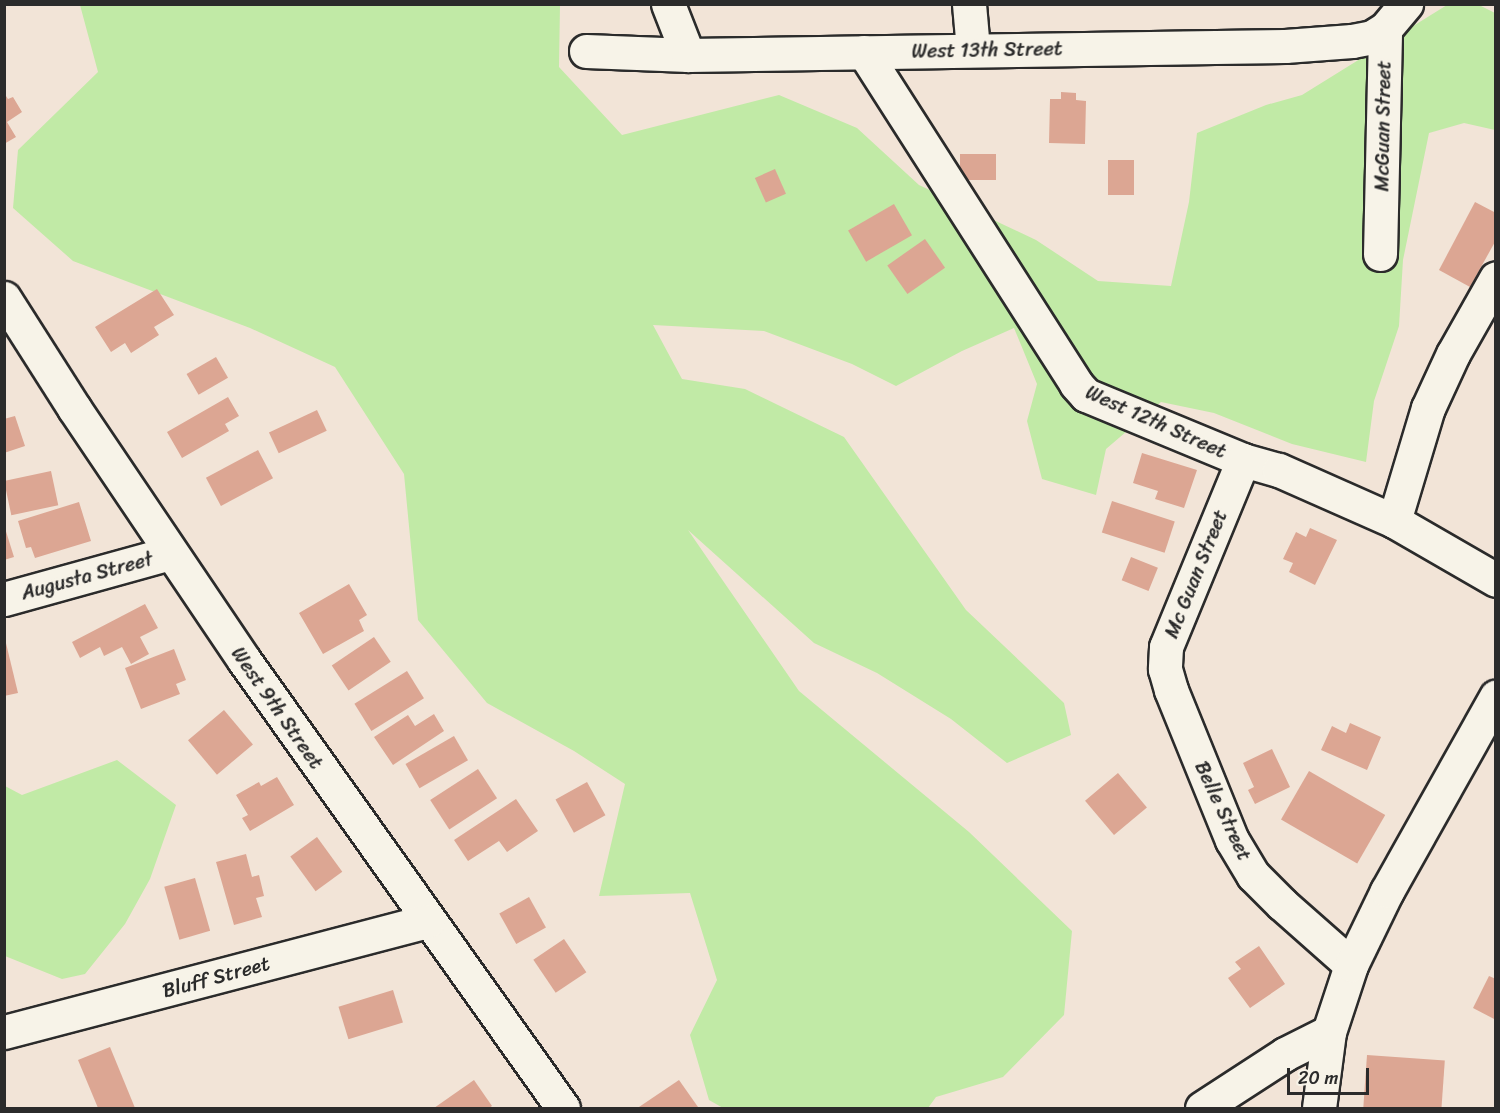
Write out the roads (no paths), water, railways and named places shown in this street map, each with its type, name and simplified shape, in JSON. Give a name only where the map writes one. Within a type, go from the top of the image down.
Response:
[{"type":"street","points":[[668,4],[688,55]]},
{"type":"street","points":[[969,4],[973,50]]},
{"type":"street","name":"West 13th Street","points":[[586,51],[688,55],[1285,46],[1352,41],[1372,36],[1395,17]]},
{"type":"street","name":"McGuan Street","points":[[1380,254],[1395,17]]},
{"type":"street","name":"West 12th Street","points":[[864,52],[1076,384],[1086,395],[1243,460],[1280,470],[1394,521],[1496,580]]},
{"type":"street","points":[[1394,521],[1428,408],[1453,354],[1496,278]]},
{"type":"street","name":"West 9th Street","points":[[4,298],[170,553],[428,921],[563,1108]]},
{"type":"street","name":"Mc Guan Street","points":[[1171,690],[1165,669],[1166,647],[1243,460]]},
{"type":"street","name":"Augusta Street","points":[[4,598],[170,553]]},
{"type":"street","name":"Belle Street","points":[[1171,690],[1232,840],[1254,875],[1282,904],[1351,965]]},
{"type":"street","points":[[1319,1108],[1329,1032],[1351,965],[1387,891],[1496,697]]},
{"type":"street","name":"Bluff Street","points":[[4,1032],[428,921]]},
{"type":"street","points":[[1202,1108],[1285,1054],[1329,1032]]}]
